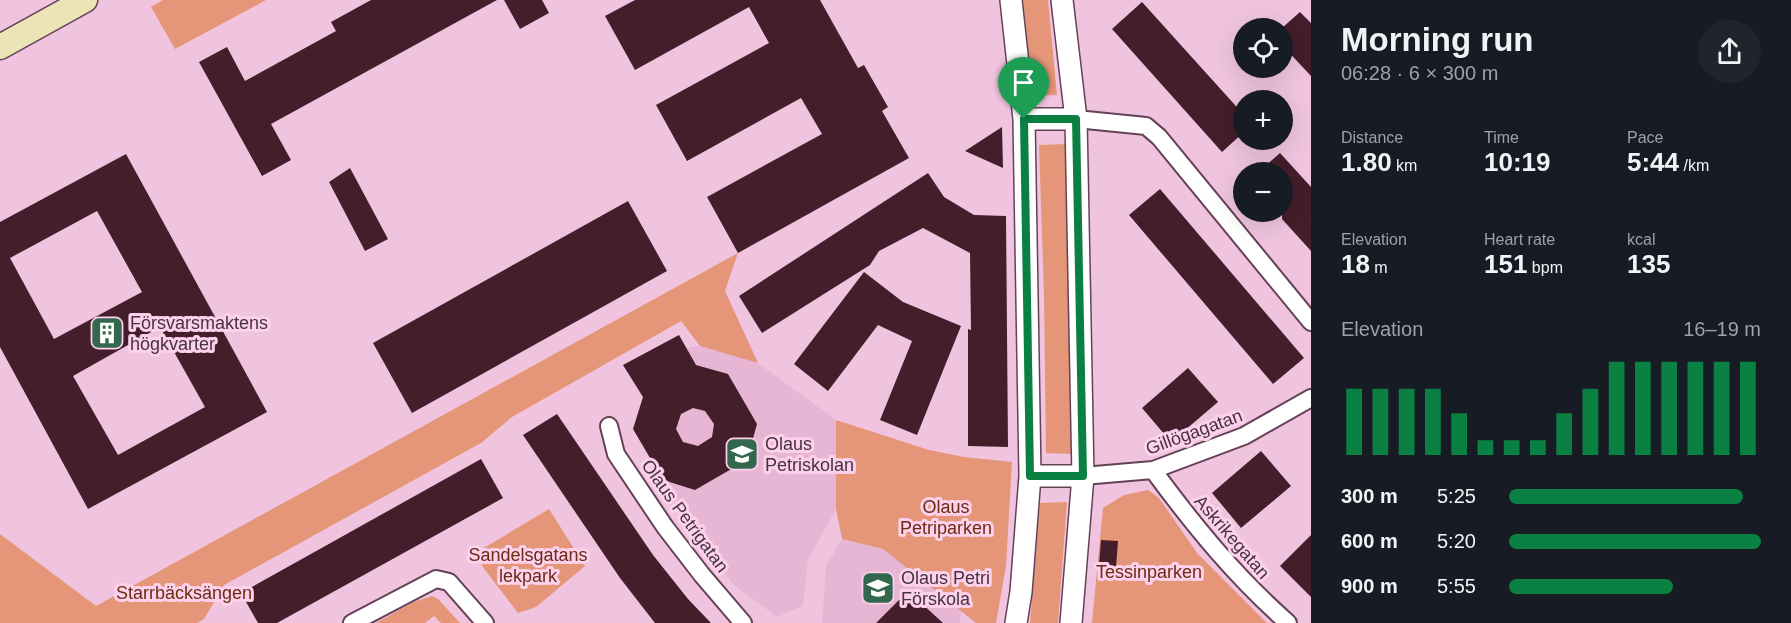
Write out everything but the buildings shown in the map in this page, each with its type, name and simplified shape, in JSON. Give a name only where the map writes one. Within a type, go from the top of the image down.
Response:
[{"type":"main road","points":[[0,31],[53,0]]},
{"type":"main road","points":[[0,47],[85,0]]},
{"type":"street","points":[[1011,0],[1024,119],[1030,476],[1022,582],[1016,623]]},
{"type":"street","points":[[1062,0],[1076,119],[1083,476],[1071,623]]},
{"type":"street","points":[[1024,119],[1076,119],[1146,126],[1159,137],[1311,322]]},
{"type":"street","name":"Gillögagatan","points":[[1083,476],[1153,470],[1244,436],[1311,398]]},
{"type":"street","name":"Olaus Petrigatan","points":[[609,426],[616,454],[665,527],[702,576],[743,623]]},
{"type":"street","name":"Askrikegatan","points":[[1153,470],[1217,553],[1253,592],[1288,623]]},
{"type":"street","points":[[1030,476],[1083,476]]},
{"type":"street","points":[[352,623],[436,579],[449,582],[485,623]]},
{"type":"shaded area","name":"Olaus Petriskolan","points":[[679,335],[686,348],[700,346],[758,363],[836,420],[836,509],[808,560],[803,606],[777,617],[734,585],[663,495],[663,480],[633,429],[643,397],[623,365]]},
{"type":"shaded area","name":"Olaus Petri Förskola","points":[[842,539],[883,549],[961,611],[960,623],[822,623],[826,566]]},
{"type":"green space","points":[[163,0],[266,0],[175,49],[151,7]]},
{"type":"green space","points":[[1023,0],[1048,0],[1057,95],[1033,96]]},
{"type":"green space","points":[[1065,144],[1073,454],[1046,453],[1039,145]]},
{"type":"green space","name":"Starrbäcksängen","points":[[738,253],[725,291],[758,363],[700,346],[681,321],[512,417],[481,443],[224,585],[204,619],[197,623],[0,623],[0,534],[96,606]]},
{"type":"green space","name":"Olaus Petriparken","points":[[836,420],[929,450],[964,457],[1012,462],[1006,566],[996,623],[976,623],[883,549],[842,539],[836,509]]},
{"type":"green space","name":"Tessinparken","points":[[1148,490],[1159,498],[1197,553],[1267,623],[1092,623],[1103,508],[1124,495]]},
{"type":"green space","points":[[1067,502],[1058,623],[1030,623],[1040,503]]},
{"type":"green space","name":"Sandelsgatans lekpark","points":[[549,509],[585,566],[536,607],[518,613],[482,566],[484,548]]},
{"type":"green space","points":[[432,596],[438,599],[460,623],[441,623],[434,616],[425,623],[376,623],[414,602]]},
{"type":"place","name":"Försvarsmaktens högkvarter","points":[[107,333]]},
{"type":"place","name":"Olaus Petriskolan","points":[[742,454]]},
{"type":"place","name":"Olaus Petri Förskola","points":[[878,588]]},
{"type":"route","points":[[1024,119],[1076,119],[1083,476],[1030,476],[1024,119]]}]
